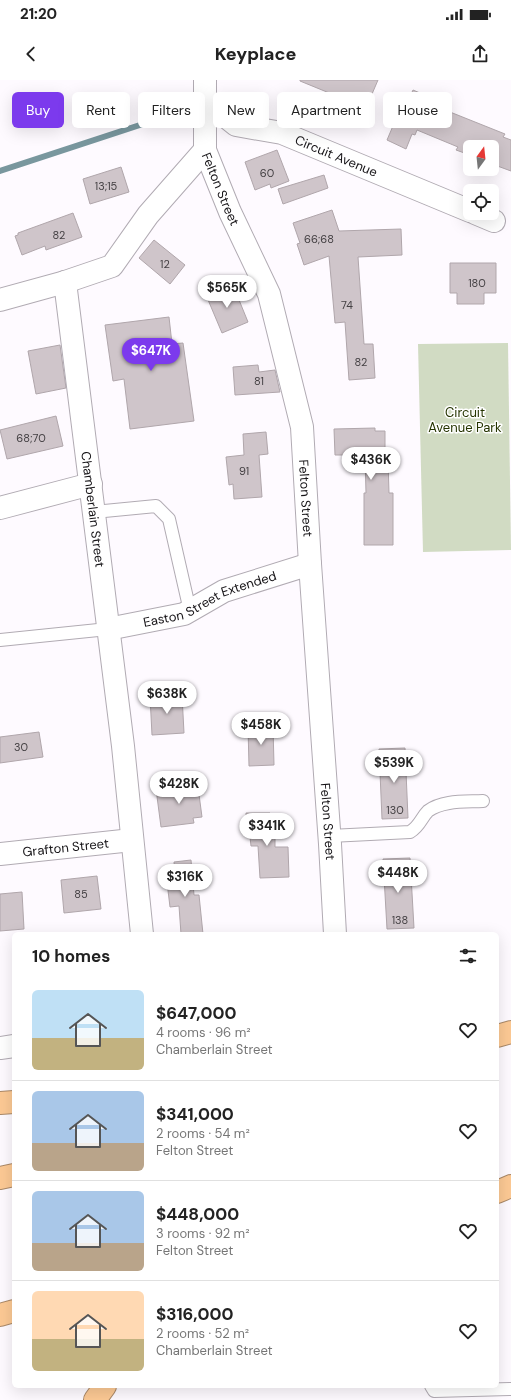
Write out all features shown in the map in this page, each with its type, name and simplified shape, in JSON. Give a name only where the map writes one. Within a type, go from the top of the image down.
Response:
[{"type":"highway","points":[[499,1035],[511,1032]]},
{"type":"highway","points":[[0,1103],[12,1102]]},
{"type":"highway","points":[[499,1175],[511,1172]]},
{"type":"highway","points":[[0,1178],[12,1175]]},
{"type":"highway","points":[[499,1191],[511,1186]]},
{"type":"highway","points":[[0,1315],[12,1312]]},
{"type":"highway","points":[[94,1400],[103,1388]]},
{"type":"street","name":"Felton Street","points":[[205,91],[205,150],[230,212],[269,294],[302,427],[310,564],[330,836],[335,932]]},
{"type":"street","name":"Circuit Avenue","points":[[205,91],[236,125],[282,133],[463,208]]},
{"type":"street","points":[[0,300],[65,282],[112,266],[148,215],[205,150]]},
{"type":"street","name":"Chamberlain Street","points":[[65,282],[123,746],[142,932]]},
{"type":"street","points":[[0,508],[91,484]]},
{"type":"street","name":"Easton Street Extended","points":[[108,629],[184,614],[224,591],[310,564]]},
{"type":"street","name":"Grafton Street","points":[[0,854],[132,840]]},
{"type":"street","points":[[0,1048],[12,1046]]},
{"type":"lane","points":[[94,512],[156,506],[169,519],[190,611]]},
{"type":"lane","points":[[0,640],[108,629]]},
{"type":"lane","points":[[330,836],[410,832],[417,828],[428,812],[442,804],[483,801]]},
{"type":"lane","points":[[432,1388],[434,1391],[511,1389]]},
{"type":"green space","name":"Circuit Avenue Park","points":[[508,343],[511,550],[423,552],[418,344]]},
{"type":"building","points":[[378,80],[373,92],[327,92],[300,81]]},
{"type":"building","points":[[452,113],[505,134],[503,137],[511,140],[511,171],[499,167],[499,140],[463,140],[463,152],[456,150],[458,147],[417,130],[415,135],[412,134],[406,149],[387,140],[392,128],[452,128]]},
{"type":"building","points":[[277,150],[289,181],[271,188],[270,184],[255,190],[245,162]]},
{"type":"building","points":[[121,167],[129,192],[90,204],[83,179]]},
{"type":"building","points":[[324,175],[328,188],[283,204],[278,189]]},
{"type":"building","points":[[332,210],[339,231],[401,229],[402,255],[358,257],[364,344],[373,344],[375,378],[349,380],[345,322],[335,323],[329,256],[304,265],[297,244],[300,243],[293,223]]},
{"type":"building","points":[[73,213],[82,237],[46,250],[45,246],[22,255],[15,236],[18,235],[18,233]]},
{"type":"building","points":[[154,240],[185,265],[170,284],[139,258]]},
{"type":"building","points":[[450,263],[496,263],[496,293],[484,293],[484,304],[457,304],[457,293],[450,293]]},
{"type":"building","points":[[231,284],[248,322],[222,333],[206,295]]},
{"type":"building","points":[[169,317],[172,344],[183,343],[194,421],[130,429],[124,379],[113,381],[105,325]]},
{"type":"building","points":[[60,345],[66,388],[36,394],[28,351]]},
{"type":"building","points":[[258,365],[259,372],[275,370],[280,392],[235,395],[233,367]]},
{"type":"building","points":[[56,416],[63,446],[7,459],[0,430]]},
{"type":"building","points":[[375,428],[375,431],[385,431],[385,460],[388,460],[389,493],[393,493],[393,545],[364,545],[364,493],[366,493],[365,455],[335,455],[334,429]]},
{"type":"building","points":[[266,432],[268,454],[259,455],[262,497],[234,499],[233,484],[229,485],[226,457],[244,455],[243,434]]},
{"type":"building","points":[[182,695],[184,733],[152,735],[150,696]]},
{"type":"building","points":[[248,727],[273,727],[274,765],[249,766]]},
{"type":"building","points":[[39,732],[43,757],[0,763],[0,737]]},
{"type":"building","points":[[405,748],[408,818],[382,819],[379,749]]},
{"type":"building","points":[[189,784],[189,788],[198,787],[202,817],[193,818],[194,823],[161,827],[156,789]]},
{"type":"building","points":[[246,813],[270,813],[271,836],[275,836],[275,847],[288,847],[289,877],[260,878],[258,846],[251,846],[250,837],[247,837]]},
{"type":"building","points":[[410,858],[414,928],[387,929],[383,859]]},
{"type":"building","points":[[191,860],[194,895],[199,895],[203,932],[181,932],[179,906],[170,907],[166,874],[175,873],[174,862]]},
{"type":"building","points":[[97,876],[101,909],[64,913],[61,880]]},
{"type":"building","points":[[22,892],[24,929],[0,931],[0,894]]},
{"type":"waterway","points":[[0,171],[138,126]]}]
